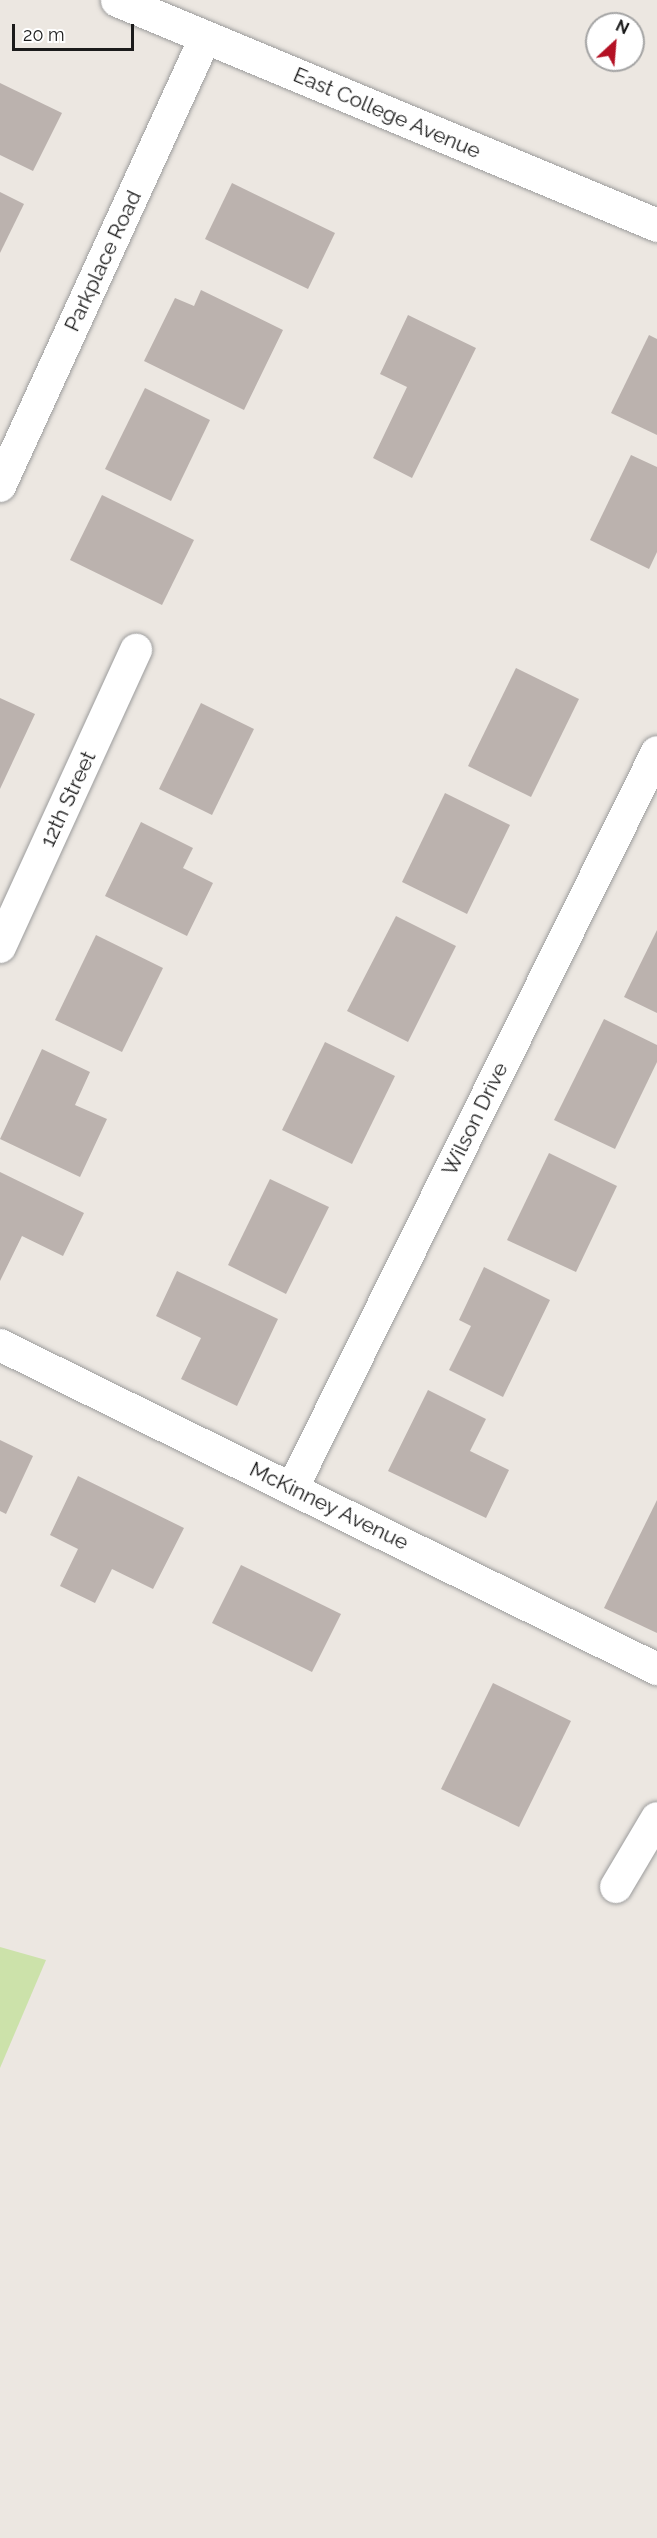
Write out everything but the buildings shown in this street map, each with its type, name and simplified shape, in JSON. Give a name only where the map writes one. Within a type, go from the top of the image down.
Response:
[{"type":"street","name":"East College Avenue","points":[[117,0],[657,225]]},
{"type":"street","name":"Parkplace Road","points":[[0,486],[206,37]]},
{"type":"street","name":"12th Street","points":[[0,947],[136,650]]},
{"type":"street","name":"Wilson Drive","points":[[293,1487],[657,752]]},
{"type":"street","name":"McKinney Avenue","points":[[0,1345],[293,1487],[657,1669]]},
{"type":"street","points":[[616,1887],[657,1818]]},
{"type":"green space","points":[[0,1947],[46,1960],[0,2068]]}]
